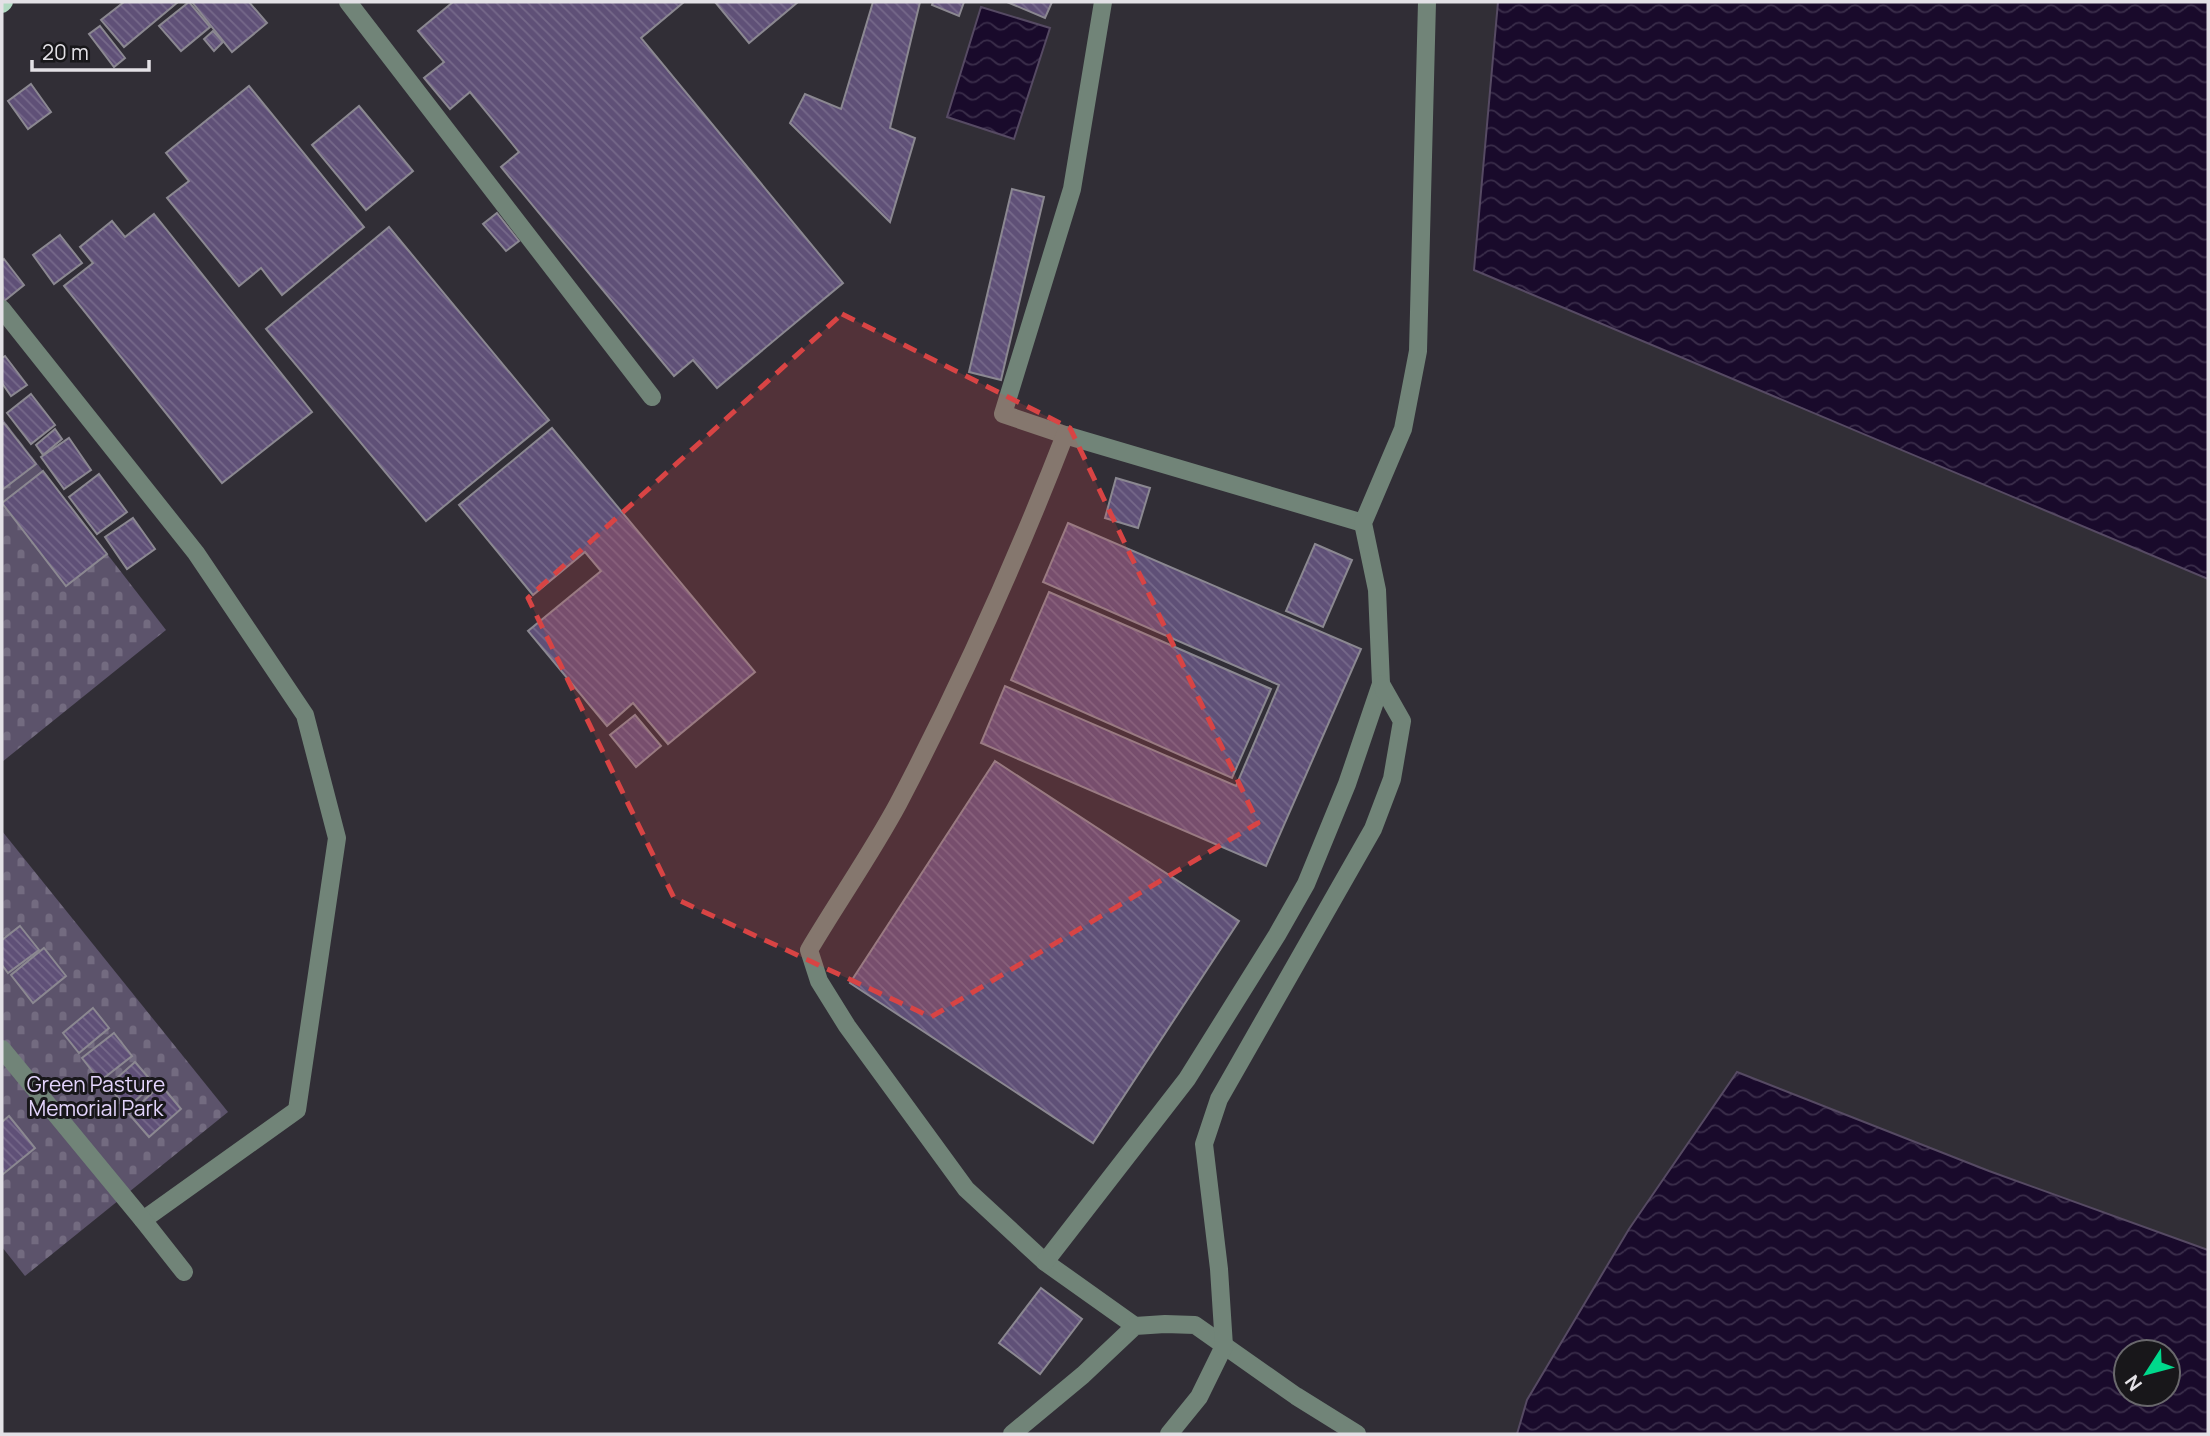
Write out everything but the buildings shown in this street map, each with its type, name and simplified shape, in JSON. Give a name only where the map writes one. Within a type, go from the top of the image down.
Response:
[{"type":"lane","points":[[348,2],[652,397]]},
{"type":"lane","points":[[1104,2],[1072,189],[1003,414],[1065,435],[1363,523]]},
{"type":"lane","points":[[1045,1262],[1187,1079],[1277,935],[1306,884],[1342,796],[1381,684],[1377,590],[1363,523],[1403,429],[1418,351],[1427,2]]},
{"type":"lane","points":[[2,309],[196,553],[305,715],[337,838],[297,1110],[143,1220]]},
{"type":"lane","points":[[1065,435],[1022,545],[947,706],[896,807],[809,950],[819,982],[847,1026],[966,1189],[1045,1262],[1135,1326],[1195,1325],[1357,1434]]},
{"type":"lane","points":[[1169,1434],[1199,1397],[1224,1346],[1219,1269],[1204,1144],[1219,1099],[1373,829],[1392,779],[1402,721],[1381,684]]},
{"type":"lane","points":[[2,1049],[184,1272]]},
{"type":"lane","points":[[1012,1434],[1083,1375],[1135,1326]]},
{"type":"highlighted area","points":[[842,314],[1070,428],[1258,823],[931,1017],[674,898],[528,598]]},
{"type":"green space","points":[[2,418],[166,630],[2,762]]},
{"type":"green space","name":"Green Pasture Memorial Park","points":[[2,831],[228,1112],[25,1276],[2,1247]]},
{"type":"water","points":[[1498,2],[2208,2],[2208,579],[1474,270]]},
{"type":"water","points":[[981,7],[1050,28],[1014,139],[947,117]]},
{"type":"water","points":[[1737,1072],[1989,1171],[2208,1250],[2208,1434],[1517,1434],[1527,1400],[1629,1229]]}]
